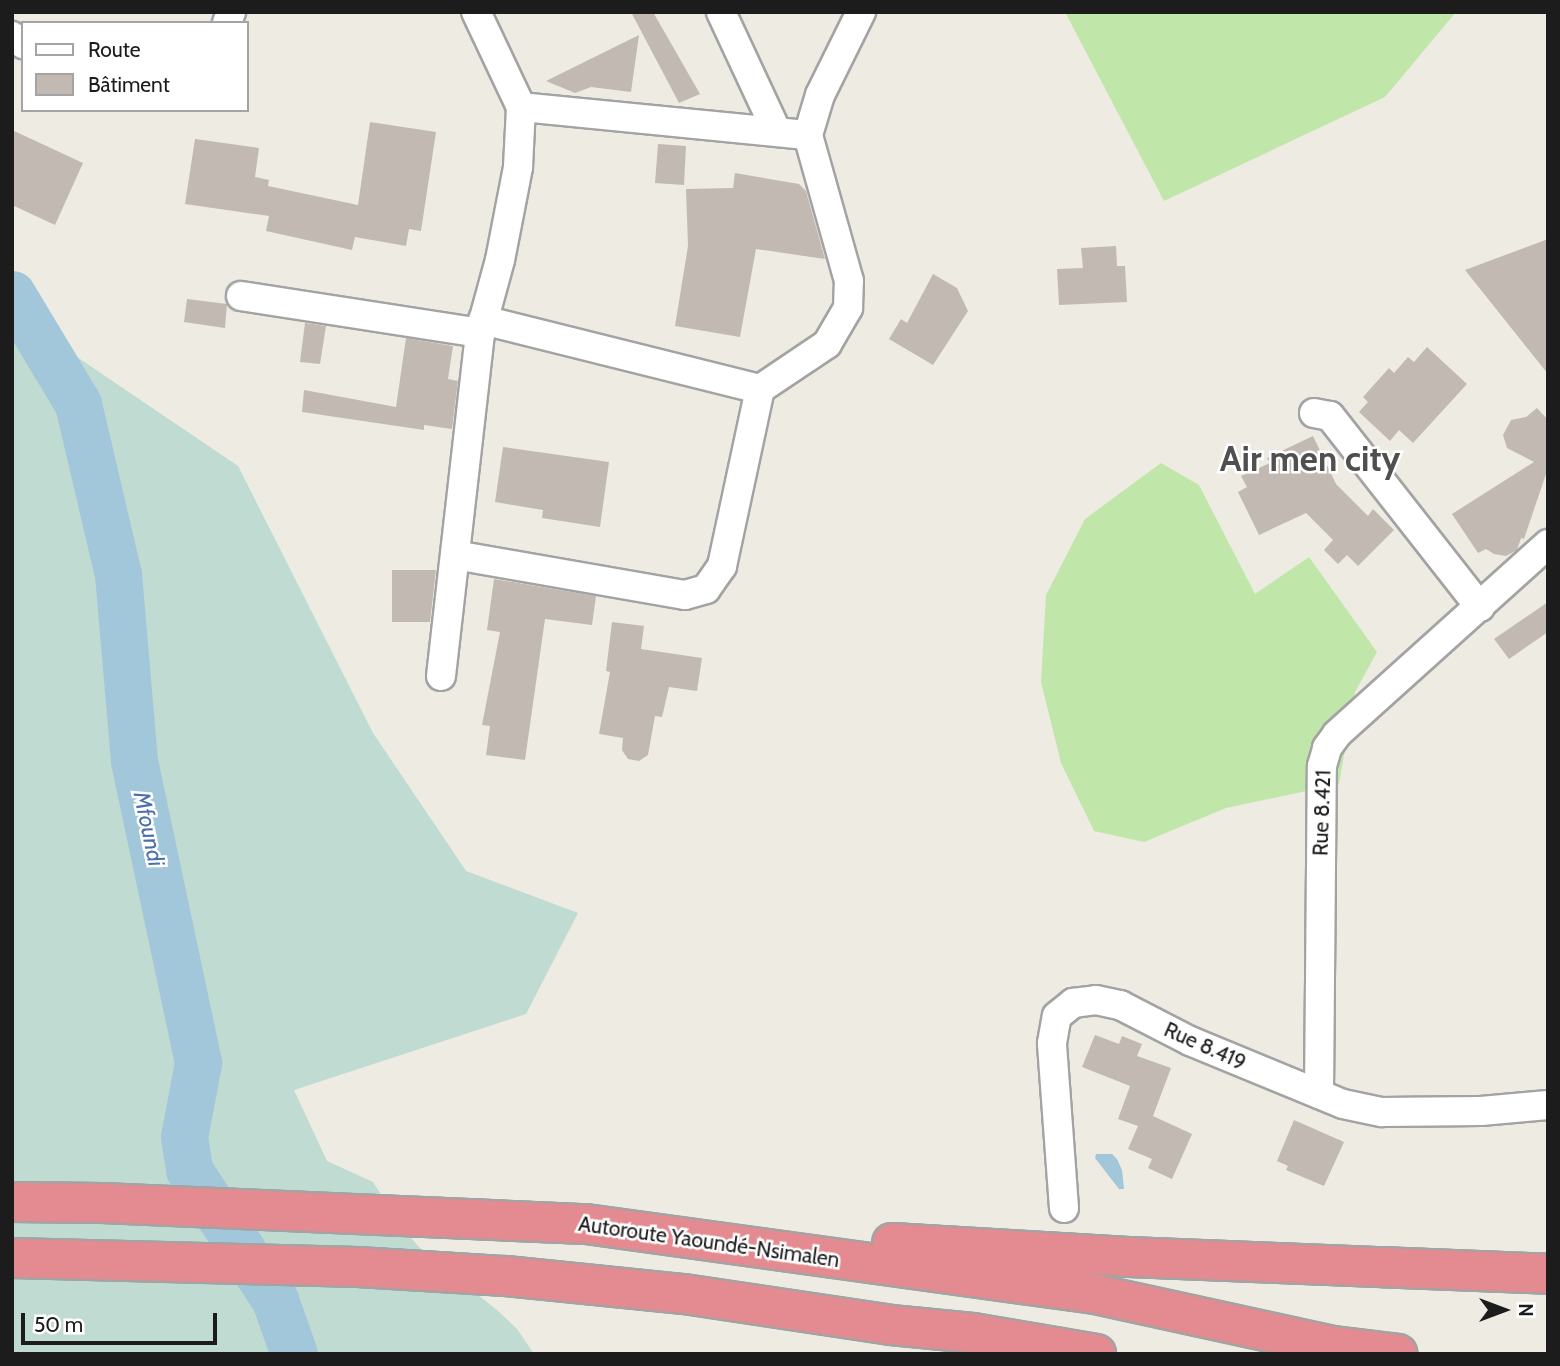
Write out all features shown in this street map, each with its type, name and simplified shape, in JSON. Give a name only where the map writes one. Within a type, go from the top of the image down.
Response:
[{"type":"highway","name":"Autoroute Yaoundé-Nsimalen","points":[[12,1202],[102,1203],[586,1224],[1095,1294],[1334,1346],[1398,1354]]},
{"type":"highway","points":[[586,1224],[1129,1257],[1548,1275]]},
{"type":"highway","points":[[12,1258],[358,1267],[506,1276],[684,1294],[891,1325],[973,1333],[1096,1354]]},
{"type":"highway","points":[[891,1325],[1021,1354]]},
{"type":"street","points":[[441,676],[482,326],[500,260],[518,166],[521,107],[476,12]]},
{"type":"street","points":[[721,12],[777,132]]},
{"type":"street","points":[[455,555],[685,596],[706,589],[723,566],[760,389],[827,344],[841,325],[848,308],[849,281],[808,135],[820,95],[861,12]]},
{"type":"street","points":[[521,107],[808,135]]},
{"type":"street","points":[[241,296],[482,326],[760,389]]},
{"type":"street","points":[[1314,413],[1330,416],[1480,607]]},
{"type":"street","name":"Rue 8.421","points":[[1319,1094],[1322,766],[1327,748],[1338,734],[1548,544]]},
{"type":"street","name":"Rue 8.419","points":[[1064,1208],[1052,1043],[1057,1016],[1073,1003],[1096,1000],[1120,1005],[1190,1041],[1343,1104],[1382,1112],[1480,1111],[1548,1105]]},
{"type":"green space","points":[[1065,12],[1456,12],[1385,97],[1164,201]]},
{"type":"green space","points":[[1161,463],[1199,485],[1255,594],[1309,557],[1377,652],[1355,692],[1339,784],[1226,808],[1144,842],[1094,831],[1061,763],[1041,682],[1046,595],[1085,519]]},
{"type":"shaded area","points":[[12,313],[238,466],[373,733],[466,871],[578,913],[526,1014],[294,1090],[327,1161],[373,1182],[403,1229],[420,1248],[498,1311],[517,1329],[534,1354],[12,1354]]},
{"type":"shaded area","points":[[1096,1154],[1112,1154],[1117,1159],[1122,1170],[1124,1189],[1119,1189],[1095,1158]]},
{"type":"building","points":[[631,12],[653,12],[700,94],[679,103]]},
{"type":"building","points":[[639,35],[631,92],[591,87],[575,93],[546,81]]},
{"type":"building","points":[[370,122],[436,132],[421,231],[409,229],[406,246],[355,237],[352,250],[266,231],[269,216],[185,204],[195,139],[259,148],[255,177],[269,180],[268,186],[358,205]]},
{"type":"building","points":[[12,130],[83,163],[55,225],[12,205]]},
{"type":"building","points":[[658,144],[686,146],[684,185],[655,183]]},
{"type":"building","points":[[735,173],[799,184],[806,191],[825,259],[756,249],[740,337],[675,326],[688,246],[686,189],[733,188]]},
{"type":"building","points":[[1548,239],[1548,374],[1465,270]]},
{"type":"building","points":[[1116,246],[1117,266],[1125,266],[1127,302],[1059,305],[1057,269],[1083,268],[1081,248]]},
{"type":"building","points":[[933,274],[957,288],[968,311],[933,365],[889,339],[901,319],[907,323]]},
{"type":"building","points":[[187,299],[227,304],[225,328],[184,322]]},
{"type":"building","points":[[305,323],[326,326],[320,364],[300,362]]},
{"type":"building","points":[[406,338],[453,346],[448,379],[458,381],[452,429],[424,425],[424,430],[302,412],[304,390],[396,407]]},
{"type":"building","points":[[1427,347],[1467,384],[1413,443],[1399,430],[1390,441],[1359,412],[1368,402],[1363,397],[1389,368],[1394,373],[1408,357],[1414,362]]},
{"type":"building","points":[[1537,408],[1548,420],[1548,468],[1524,539],[1521,538],[1517,550],[1506,556],[1486,549],[1478,553],[1452,514],[1534,462],[1507,448],[1503,435],[1511,420],[1526,417]]},
{"type":"building","points":[[1313,436],[1336,484],[1368,516],[1373,509],[1394,530],[1358,566],[1347,555],[1338,564],[1324,550],[1333,540],[1306,513],[1259,535],[1238,492],[1247,487],[1241,476],[1270,463],[1267,458]]},
{"type":"building","points":[[503,447],[609,462],[600,527],[542,518],[543,510],[495,502]]},
{"type":"building","points":[[392,570],[436,570],[430,622],[392,622]]},
{"type":"building","points":[[494,579],[596,596],[592,625],[545,619],[525,760],[486,755],[490,726],[482,725],[500,632],[487,630]]},
{"type":"building","points":[[1548,602],[1548,632],[1509,659],[1494,639]]},
{"type":"building","points":[[612,622],[644,626],[641,649],[702,658],[697,691],[669,687],[662,717],[655,716],[648,755],[639,761],[628,759],[622,750],[623,738],[599,734],[610,672],[606,671]]},
{"type":"building","points":[[1095,1035],[1119,1044],[1122,1036],[1142,1044],[1137,1056],[1171,1068],[1153,1116],[1192,1134],[1172,1179],[1148,1168],[1152,1159],[1128,1149],[1138,1126],[1118,1119],[1130,1086],[1082,1067]]},
{"type":"building","points":[[1294,1120],[1344,1142],[1324,1186],[1286,1170],[1288,1166],[1277,1161]]},
{"type":"waterway","name":"Mfoundi","points":[[12,294],[78,404],[118,574],[134,761],[198,1063],[184,1137],[189,1170],[275,1300],[294,1354]]},
{"type":"district","name":"Air men city","points":[[1310,459]]}]
